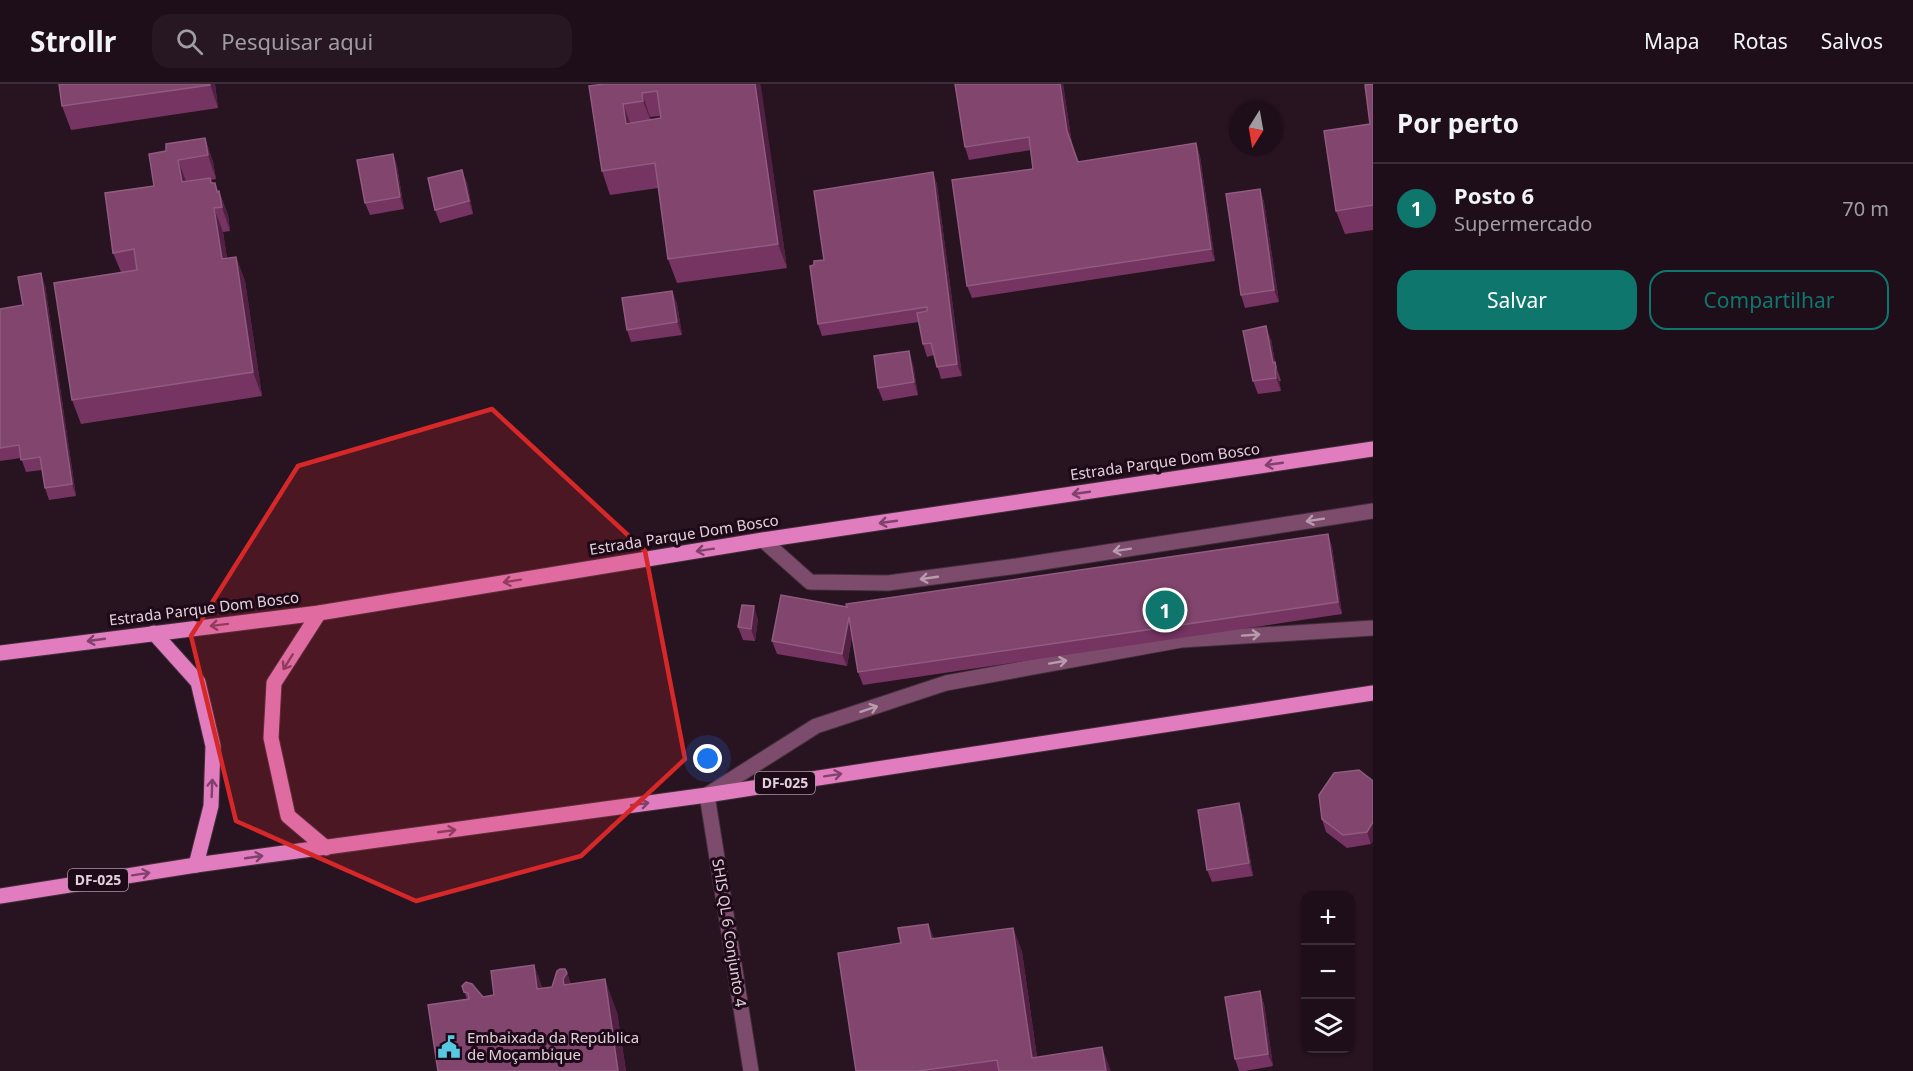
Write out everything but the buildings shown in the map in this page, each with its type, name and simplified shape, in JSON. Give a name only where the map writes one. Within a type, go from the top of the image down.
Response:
[{"type":"main road","name":"Estrada Parque Dom Bosco","points":[[0,653],[319,613],[763,540],[1373,449]]},
{"type":"main road","points":[[319,613],[274,683],[271,738],[288,816],[326,848]]},
{"type":"main road","points":[[154,633],[198,682],[213,746],[211,806],[196,865]]},
{"type":"main road","name":"DF-025","points":[[0,896],[196,865],[707,795],[1373,693]]},
{"type":"street","points":[[763,540],[810,582],[888,583],[1373,512]]},
{"type":"street","points":[[707,795],[816,726],[946,683],[1181,640],[1373,628]]},
{"type":"street","name":"SHIS QL 6 Conjunto 4","points":[[707,795],[751,1071]]},
{"type":"highlighted area","points":[[492,409],[645,551],[685,759],[581,856],[416,901],[236,821],[191,636],[298,466]]},
{"type":"place","name":"Posto 6","points":[[1165,610]]},
{"type":"place","name":"Embaixada da República de Moçambique","points":[[449,1047]]}]
